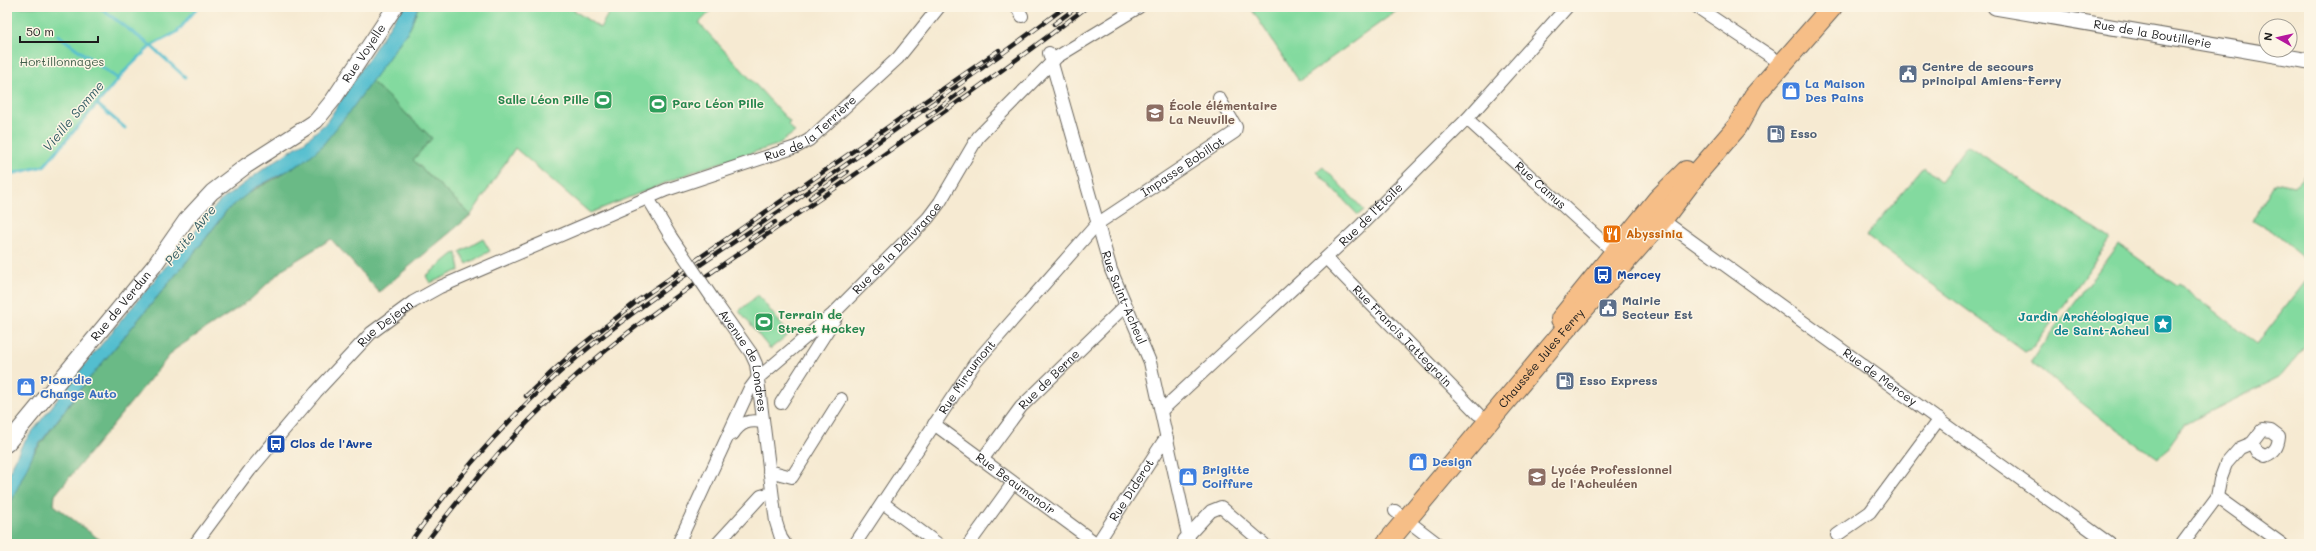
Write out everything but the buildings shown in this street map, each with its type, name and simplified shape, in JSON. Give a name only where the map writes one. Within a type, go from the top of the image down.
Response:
[{"type":"main road","name":"Chaussée Jules Ferry","points":[[1386,544],[1413,490],[1422,485],[1478,414],[1615,253],[1656,215],[1699,171],[1736,127],[1754,96],[1832,7]]},
{"type":"main road","name":"Chaussée Jules Ferry","points":[[1401,516],[1573,321],[1656,215]]},
{"type":"main road","points":[[1372,544],[1401,516]]},
{"type":"street","name":"Rue Voyelle","points":[[333,100],[395,7]]},
{"type":"street","name":"Rue de la Terrière","points":[[648,198],[696,178],[787,151],[809,140],[898,58],[939,7]]},
{"type":"street","name":"Rue de la Délivrance","points":[[678,544],[725,445],[749,390],[758,378],[833,314],[928,218],[940,202],[978,137],[1050,58],[1057,57],[1139,7]]},
{"type":"street","name":"Rue de l'Étoile","points":[[1162,410],[1326,258],[1467,119],[1567,7]]},
{"type":"street","points":[[1697,7],[1782,64]]},
{"type":"street","name":"Rue de la Boutillerie","points":[[1995,7],[2309,62]]},
{"type":"street","name":"Rue Saint-Acheul","points":[[1050,58],[1097,224],[1125,306],[1150,362],[1168,438],[1186,541]]},
{"type":"street","name":"Impasse Bobillot","points":[[1097,224],[1235,132],[1236,127],[1219,98]]},
{"type":"street","name":"Rue de Verdun","points":[[7,444],[154,266],[186,220],[207,198],[246,166],[316,121],[333,100]]},
{"type":"street","name":"Rue Camus","points":[[1467,119],[1615,253]]},
{"type":"street","name":"Avenue de Londres","points":[[648,198],[671,237],[751,352],[756,364],[762,422],[776,522],[781,538],[785,544]]},
{"type":"street","name":"Rue Dejean","points":[[195,544],[276,438],[354,350],[388,320],[440,286],[648,198]]},
{"type":"street","name":"Rue de Mercey","points":[[1656,215],[2110,544]]},
{"type":"street","name":"Rue Miraumont","points":[[855,544],[975,363],[1097,224]]},
{"type":"street","name":"Rue Francis Tattegrain","points":[[1326,258],[1478,414]]},
{"type":"street","name":"Rue de Berne","points":[[982,460],[1021,407],[1125,306]]},
{"type":"street","points":[[781,403],[836,316],[833,314]]},
{"type":"street","points":[[769,471],[792,477],[841,399]]},
{"type":"street","points":[[1837,534],[1870,512],[1939,419]]},
{"type":"street","name":"Rue de la Délivrance","points":[[725,445],[740,425],[747,421],[762,422]]},
{"type":"street","name":"Rue Beaumanoir","points":[[934,424],[1097,544]]},
{"type":"street","name":"Rue Diderot","points":[[1097,544],[1163,442],[1168,438]]},
{"type":"street","points":[[2182,544],[2217,497],[2226,464],[2240,448],[2252,443]]},
{"type":"street","points":[[969,544],[1013,483]]},
{"type":"street","points":[[717,544],[761,496],[772,492]]},
{"type":"street","points":[[2217,497],[2282,544]]},
{"type":"street","points":[[883,503],[938,544]]},
{"type":"street","points":[[1186,541],[1211,511],[1221,507],[1264,544]]},
{"type":"street","points":[[1401,516],[1438,544]]},
{"type":"green space","name":"Hortillonnages","points":[[7,7],[198,7],[177,32],[151,46],[126,70],[44,166],[7,175]]},
{"type":"green space","points":[[418,7],[569,7],[600,28],[612,7],[715,7],[699,23],[790,122],[788,125],[795,132],[777,145],[700,169],[590,213],[515,148],[471,215],[413,160],[432,138],[371,81],[410,28]]},
{"type":"green space","points":[[1250,7],[1402,7],[1299,81]]},
{"type":"green space","points":[[371,81],[432,138],[413,160],[471,215],[379,292],[331,239],[284,268],[250,300],[174,350],[55,495],[54,505],[100,540],[97,544],[7,544],[7,511],[28,461],[83,386],[203,242],[227,210],[244,195],[278,177],[321,147]]},
{"type":"green space","points":[[1967,145],[2111,239],[2034,347],[2025,352],[1866,236],[1924,167],[1940,181]]},
{"type":"green space","points":[[1323,167],[1364,210],[1358,215],[1317,172]]},
{"type":"green space","points":[[2309,170],[2309,262],[2272,231],[2253,220],[2275,182],[2295,186]]},
{"type":"green space","points":[[483,239],[490,251],[467,264],[460,252]]},
{"type":"green space","points":[[2118,244],[2177,286],[2179,284],[2257,344],[2309,277],[2309,343],[2280,377],[2185,424],[2159,459],[2106,422],[2030,362]]},
{"type":"green space","points":[[457,253],[460,270],[430,283],[426,276],[453,254]]},
{"type":"green space","name":"Terrain de Street Hockey","points":[[758,295],[789,334],[770,349],[739,311]]},
{"type":"water","points":[[402,7],[418,7],[410,28],[351,110],[321,147],[302,163],[255,188],[227,210],[203,242],[83,386],[35,450],[7,511],[7,477],[22,445],[76,375],[219,202],[269,165],[304,142],[326,123]]},
{"type":"waterway","points":[[99,7],[151,46],[185,77]]},
{"type":"waterway","name":"Vieille Somme","points":[[7,175],[44,166],[126,70],[151,46],[177,32],[198,7]]},
{"type":"waterway","points":[[58,35],[119,80]]},
{"type":"waterway","points":[[98,105],[125,128]]},
{"type":"railway","points":[[409,544],[447,493],[489,443],[533,397],[581,354],[657,295],[894,131],[1065,7]]},
{"type":"railway","points":[[1054,24],[1077,7]]},
{"type":"railway","points":[[425,544],[475,480],[510,440],[548,402],[597,357],[691,286],[922,128],[1087,7]]},
{"type":"railway","points":[[526,396],[577,349],[640,299],[999,50]]},
{"type":"railway","points":[[928,116],[965,89]]},
{"type":"railway","points":[[810,198],[847,172]]},
{"type":"railway","points":[[750,239],[775,222]]},
{"type":"place","name":"Centre de secours principal Amiens-Ferry","points":[[1908,74]]},
{"type":"place","name":"La Maison Des Pains","points":[[1791,91]]},
{"type":"place","name":"Salle Léon Pille","points":[[603,100]]},
{"type":"place","name":"Parc Léon Pille","points":[[658,104]]},
{"type":"place","name":"École élémentaire La Neuville","points":[[1155,113]]},
{"type":"place","name":"Esso","points":[[1776,134]]},
{"type":"place","name":"Abyssinia","points":[[1612,234]]},
{"type":"place","name":"Mercey","points":[[1603,275]]},
{"type":"place","name":"Mairie Secteur Est","points":[[1608,308]]},
{"type":"place","name":"Terrain de Street Hockey","points":[[764,322]]},
{"type":"place","name":"Jardin Archéologique de Saint-Acheul","points":[[2163,324]]},
{"type":"place","name":"Esso Express","points":[[1565,381]]},
{"type":"place","name":"Picardie Change Auto","points":[[26,387]]},
{"type":"place","name":"Clos de l'Avre","points":[[276,444]]},
{"type":"place","name":"Design","points":[[1418,462]]},
{"type":"place","name":"Brigitte Coiffure","points":[[1188,477]]},
{"type":"place","name":"Lycée Professionnel de l'Acheuléen","points":[[1537,477]]},
{"type":"water label","name":"Petite Avre","points":[[190,235]]}]
